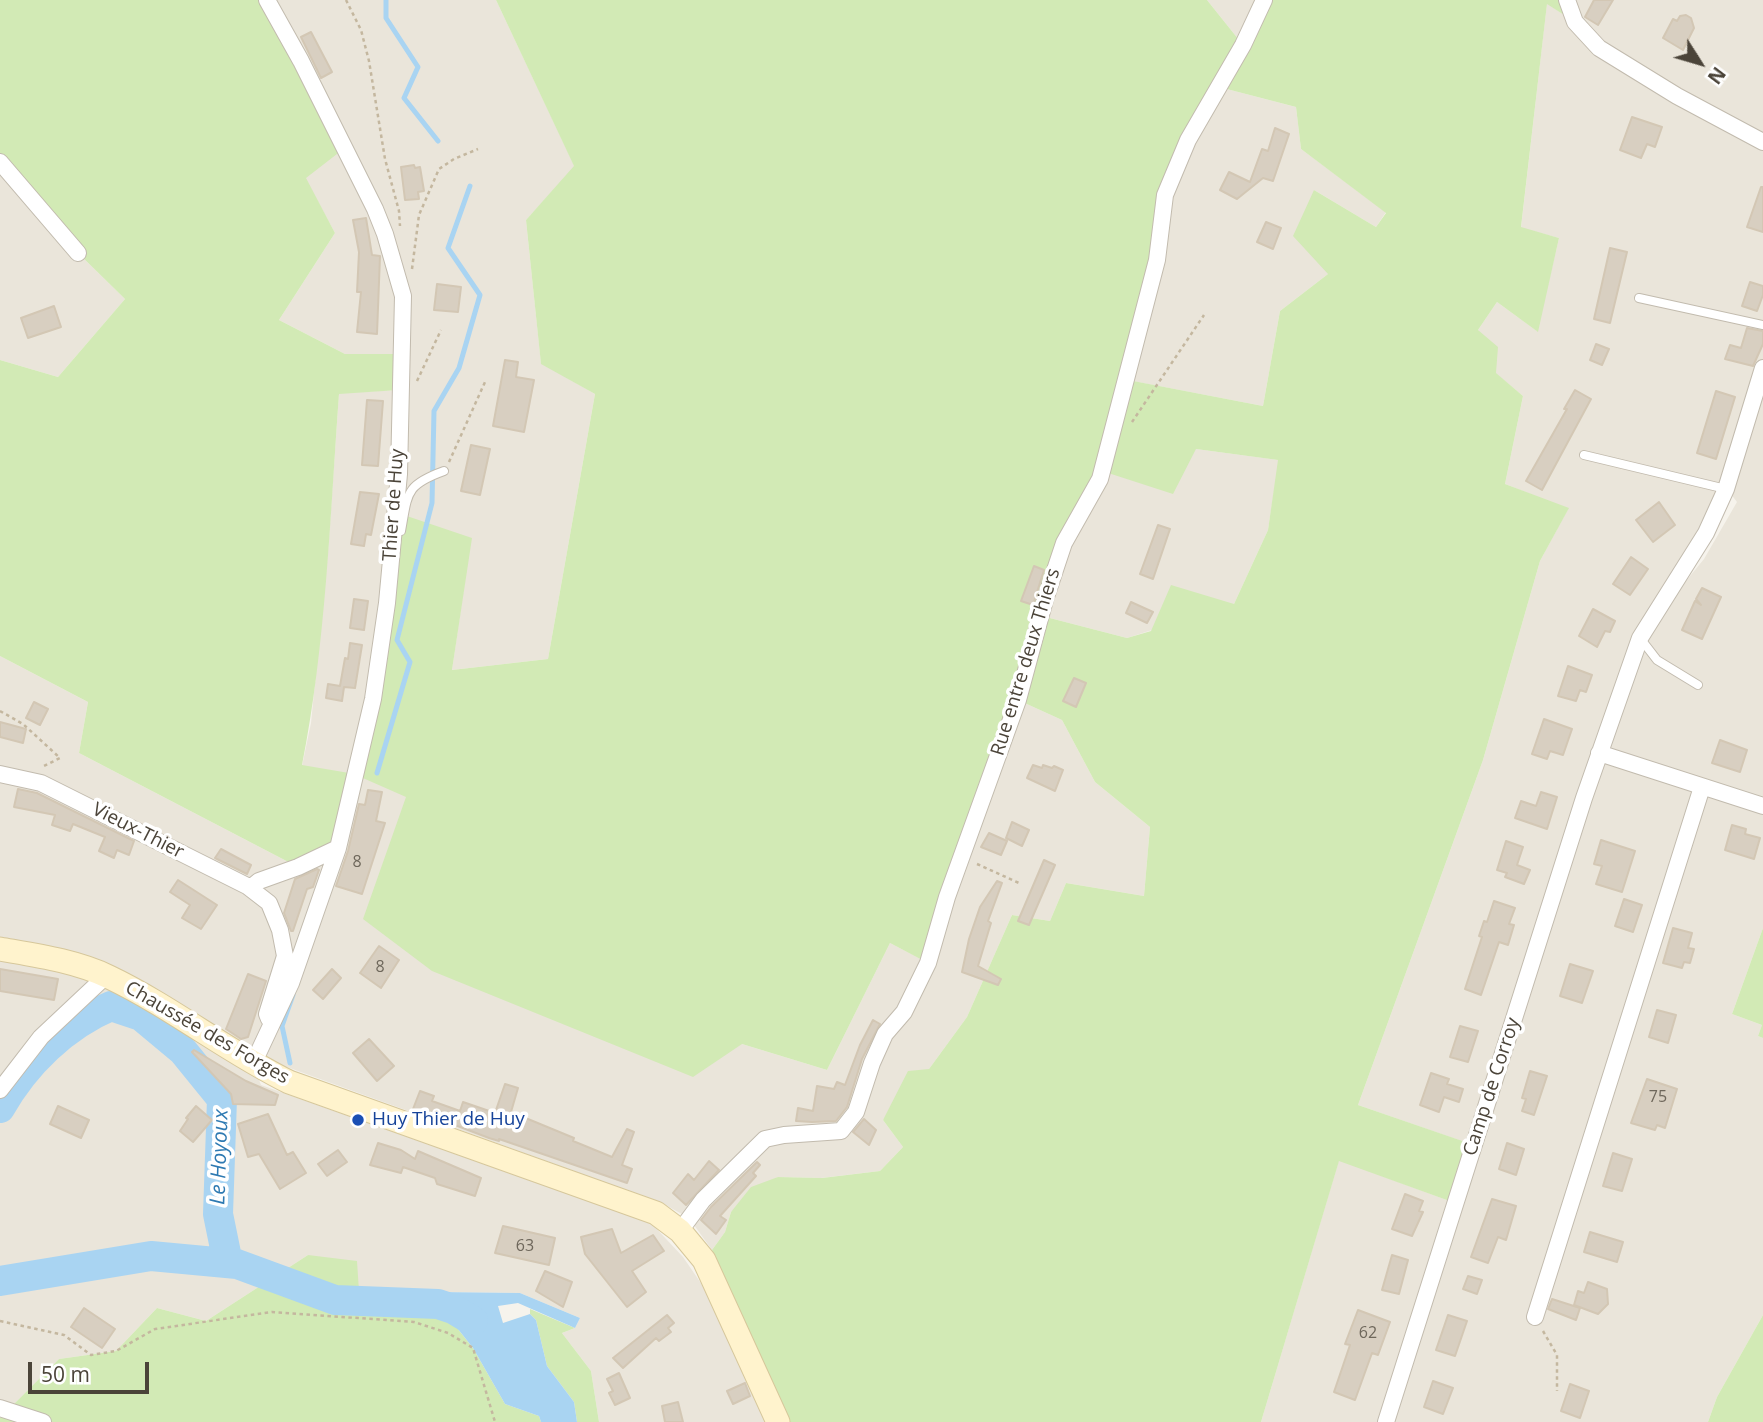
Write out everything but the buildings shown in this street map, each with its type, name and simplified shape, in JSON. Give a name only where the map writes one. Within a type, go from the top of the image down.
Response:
[{"type":"main road","name":"Chaussée des Forges","points":[[0,949],[46,957],[107,975],[168,1010],[253,1065],[289,1082],[656,1213],[680,1231],[704,1260],[778,1422]]},
{"type":"street","name":"Thier de Huy","points":[[253,1065],[291,984],[338,848],[373,699],[398,474],[402,287],[385,234],[346,147],[267,0]]},
{"type":"street","name":"Rue entre deux Thiers","points":[[680,1231],[703,1200],[765,1139],[841,1131],[856,1112],[885,1034],[904,1012],[928,963],[947,897],[1018,700],[1064,542],[1100,480],[1157,260],[1165,195],[1188,140],[1243,45],[1264,0]]},
{"type":"street","points":[[1567,0],[1575,22],[1599,48],[1677,96],[1763,142]]},
{"type":"street","points":[[0,162],[78,253]]},
{"type":"street","name":"Camp de Corroy","points":[[1386,1422],[1599,752],[1640,638],[1706,533],[1726,489],[1763,368]]},
{"type":"street","points":[[1599,752],[1763,806]]},
{"type":"street","name":"Vieux-Thier","points":[[0,774],[41,783],[96,809],[247,886],[270,903]]},
{"type":"street","points":[[1535,1317],[1702,787]]},
{"type":"street","points":[[247,886],[254,886],[259,881],[298,867],[338,848]]},
{"type":"street","name":"Thier de Huy","points":[[270,903],[280,929],[285,956],[267,1014],[272,1024]]},
{"type":"street","points":[[0,1090],[41,1037],[107,975]]},
{"type":"street","points":[[0,1408],[43,1422]]},
{"type":"lane","points":[[1639,298],[1763,325]]},
{"type":"lane","points":[[1584,456],[1726,489]]},
{"type":"lane","points":[[390,564],[398,546],[407,499],[418,480],[443,471]]},
{"type":"lane","points":[[1640,638],[1657,660],[1698,685]]},
{"type":"path","points":[[346,0],[361,30],[369,61],[385,159],[399,211],[401,238]]},
{"type":"path","points":[[402,287],[412,272],[422,204],[439,169],[478,149]]},
{"type":"path","points":[[1128,428],[1205,315]]},
{"type":"path","points":[[415,386],[441,330]]},
{"type":"path","points":[[443,471],[453,456],[485,382]]},
{"type":"path","points":[[0,711],[23,724],[60,758],[43,766]]},
{"type":"path","points":[[961,858],[1019,883]]},
{"type":"path","points":[[0,1321],[64,1335],[91,1355],[116,1350],[155,1329],[272,1312],[414,1322],[448,1333],[473,1348],[495,1422]]},
{"type":"path","points":[[1535,1317],[1557,1355],[1557,1391]]},
{"type":"shaded area","points":[[267,0],[496,0],[575,167],[526,220],[541,363],[595,394],[548,659],[452,670],[471,538],[406,797],[742,1044],[827,1070],[890,943],[927,962],[1018,700],[1062,720],[1095,782],[1150,827],[1144,896],[1066,883],[1050,921],[1012,915],[967,1017],[929,1069],[883,1120],[903,1147],[880,1171],[821,1178],[778,1177],[731,1212],[725,1232],[712,1250],[689,1218],[662,1203],[287,1067],[253,1065],[261,1085],[652,1224],[683,1257],[707,1292],[766,1422],[599,1422],[591,1371],[562,1333],[575,1328],[580,1318],[520,1293],[359,1291],[308,1255],[206,1321],[157,1308],[116,1351],[59,1359],[0,1418],[0,656],[88,702],[79,753],[298,867],[302,766],[311,723],[328,552],[339,393],[399,390],[400,354],[345,354],[279,320],[335,233],[305,178]]},
{"type":"shaded area","points":[[1207,0],[1264,0],[1243,45]]},
{"type":"shaded area","points":[[1567,0],[1763,0],[1763,928],[1732,1014],[1762,1025],[1758,1036],[1763,1038],[1763,1315],[1717,1397],[1708,1422],[1261,1422],[1339,1160],[1455,1203],[1473,1145],[1358,1105],[1483,760],[1540,561],[1568,509],[1505,484],[1523,396],[1495,373],[1478,330],[1497,302],[1537,331],[1559,238],[1521,228],[1547,3],[1574,22]],"holes":[[[1727,489],[1737,502],[1704,559],[1645,631]]]},
{"type":"shaded area","points":[[1219,87],[1296,107],[1301,149],[1386,212],[1376,227],[1314,190],[1328,274],[1280,311],[1263,406],[1127,380],[1165,195]]},
{"type":"shaded area","points":[[0,162],[78,253],[125,299],[58,377],[0,360]]},
{"type":"shaded area","points":[[1196,449],[1279,460],[1268,530],[1234,604],[1127,638],[1042,616],[1102,471]]},
{"type":"green space","points":[[0,0],[267,0],[346,147],[306,178],[335,233],[279,320],[345,354],[401,354],[399,390],[339,394],[322,627],[302,765],[355,774],[395,512],[472,538],[452,670],[548,659],[595,394],[541,364],[526,220],[574,166],[496,0],[1207,0],[1243,45],[1264,0],[1567,0],[1575,22],[1547,4],[1521,227],[1559,238],[1538,332],[1497,302],[1478,330],[1498,347],[1496,373],[1523,396],[1505,484],[1569,508],[1540,561],[1483,760],[1358,1105],[1474,1145],[1455,1203],[1339,1161],[1261,1422],[787,1422],[712,1250],[725,1232],[731,1212],[751,1187],[778,1177],[822,1178],[880,1171],[903,1147],[883,1120],[908,1071],[929,1069],[967,1017],[1012,915],[1050,921],[1066,883],[1144,896],[1150,827],[1095,782],[1062,720],[1018,700],[928,963],[890,943],[827,1070],[742,1044],[693,1077],[432,971],[363,919],[406,797],[356,775],[338,848],[298,867],[79,753],[88,702],[0,656],[0,360],[58,377],[125,299],[78,253],[0,162]],"holes":[[[1219,87],[1296,107],[1301,149],[1386,213],[1376,227],[1314,190],[1293,236],[1328,274],[1280,311],[1263,406],[1128,380],[1165,195]],[[1196,449],[1278,460],[1268,530],[1234,604],[1171,585],[1151,631],[1127,638],[1042,616],[1045,600],[1102,471],[1173,494]]]},
{"type":"green space","points":[[1763,928],[1763,1038],[1758,1036],[1762,1025],[1732,1014]]},
{"type":"green space","points":[[308,1255],[357,1261],[359,1291],[438,1304],[473,1348],[505,1404],[539,1416],[541,1422],[0,1422],[0,1418],[59,1359],[116,1351],[157,1308],[206,1321]]},
{"type":"green space","points":[[530,1309],[575,1328],[562,1333],[591,1371],[599,1422],[577,1422],[574,1402],[547,1366],[536,1320],[530,1314]]},
{"type":"green space","points":[[1763,1315],[1763,1422],[1708,1422],[1717,1397]]},
{"type":"water","points":[[438,1292],[520,1293],[580,1318],[575,1328],[518,1303],[498,1306],[503,1323],[530,1314],[536,1320],[547,1366],[574,1402],[577,1422],[541,1422],[539,1416],[505,1404],[473,1348],[438,1304]]},
{"type":"waterway","points":[[386,0],[386,18],[418,67],[404,98],[438,141]]},
{"type":"waterway","points":[[377,773],[410,662],[397,640],[432,503],[434,411],[459,368],[480,295],[448,248],[470,186]]},
{"type":"waterway","points":[[290,1063],[282,1026],[293,995]]},
{"type":"waterway","name":"Le Hoyoux","points":[[0,1108],[21,1076],[47,1048],[77,1024],[111,1006],[141,1016],[183,1051],[222,1099],[218,1214],[228,1263]]},
{"type":"waterway","name":"Le Hoyoux","points":[[0,1281],[151,1256],[237,1264],[335,1300],[438,1304],[473,1321]]},
{"type":"place","name":"Huy Thier de Huy","points":[[358,1120]]}]
